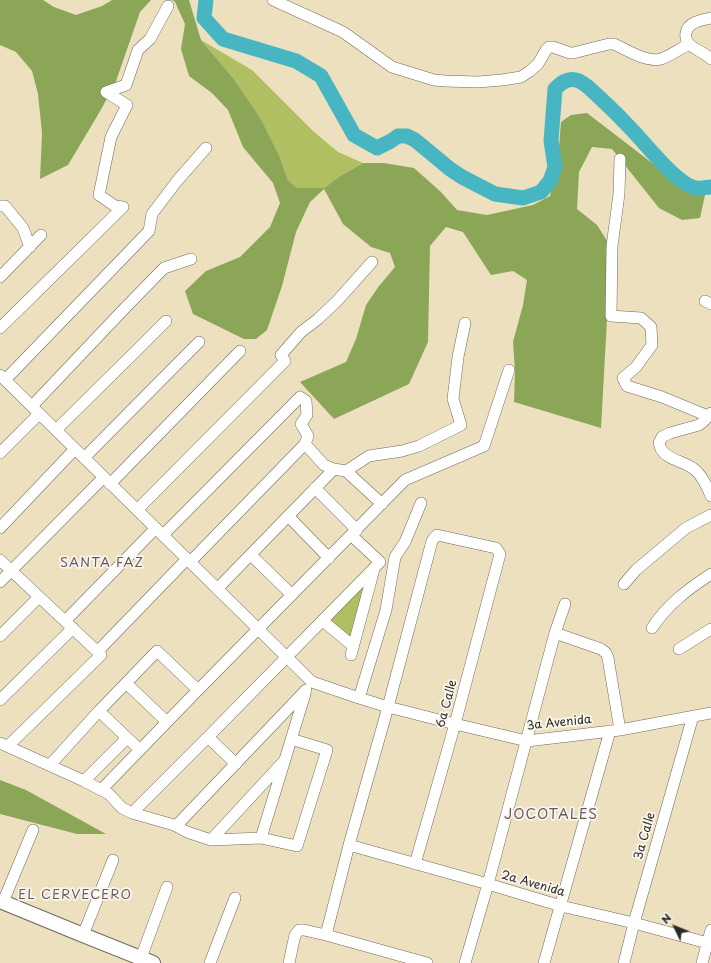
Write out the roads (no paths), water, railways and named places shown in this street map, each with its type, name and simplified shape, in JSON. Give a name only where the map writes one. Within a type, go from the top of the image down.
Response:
[{"type":"main road","points":[[2,901],[147,961]]},
{"type":"street","points":[[273,0],[342,32],[392,67],[445,82],[478,82],[520,77],[538,64],[549,47],[573,53],[614,44],[643,58],[651,60],[661,59],[689,44]]},
{"type":"street","points":[[0,328],[123,207],[115,206],[99,195],[111,137],[127,105],[106,92],[126,85],[138,50],[150,39],[168,6]]},
{"type":"street","points":[[711,18],[690,25],[685,36],[689,44],[711,59]]},
{"type":"street","points":[[3,378],[149,231],[152,214],[177,181],[206,148]]},
{"type":"street","points":[[620,160],[619,194],[612,246],[610,316],[641,318],[651,327],[652,345],[636,367],[623,378],[627,386],[710,414],[704,422],[699,425],[670,433],[662,437],[659,443],[661,449],[668,456],[694,469],[711,496]]},
{"type":"street","points":[[0,206],[5,206],[23,228],[30,247]]},
{"type":"street","points":[[0,277],[41,235]]},
{"type":"street","points":[[0,453],[124,309],[164,268],[191,259]]},
{"type":"street","points":[[137,510],[285,361],[281,355],[301,332],[318,320],[372,262]]},
{"type":"street","points":[[56,430],[166,321]]},
{"type":"street","points":[[346,471],[369,456],[402,451],[419,446],[461,425],[452,399],[458,357],[465,324]]},
{"type":"street","points":[[84,458],[199,342]]},
{"type":"street","points":[[0,582],[240,351]]},
{"type":"street","points":[[102,790],[198,690],[405,480],[484,446],[508,370]]},
{"type":"street","name":"3a Avenida","points":[[3,378],[312,682],[388,707],[527,741],[615,730],[711,713]]},
{"type":"street","points":[[0,700],[69,624],[159,532],[300,397],[306,402],[307,415],[301,424],[308,436],[305,444],[98,651]]},
{"type":"street","points":[[305,444],[324,465],[334,469],[346,471],[382,504]]},
{"type":"street","points":[[0,528],[75,449]]},
{"type":"street","points":[[217,589],[334,469]]},
{"type":"street","points":[[132,813],[287,658],[380,562],[315,488]]},
{"type":"street","points":[[359,698],[386,610],[395,557],[405,542],[421,502]]},
{"type":"street","points":[[624,584],[636,570],[686,528],[711,515]]},
{"type":"street","points":[[288,516],[329,558]]},
{"type":"street","name":"6a Calle","points":[[388,707],[434,538],[437,535],[496,548],[499,550],[500,554],[455,724],[415,864]]},
{"type":"street","points":[[251,554],[292,595]]},
{"type":"street","points":[[0,560],[101,655],[4,744],[102,790],[109,794],[122,808],[132,813],[159,820],[211,840],[261,838],[297,846],[327,750],[292,739]]},
{"type":"street","points":[[323,621],[352,651],[374,568]]},
{"type":"street","points":[[652,628],[667,608],[693,586],[711,574]]},
{"type":"street","points":[[0,636],[39,597]]},
{"type":"street","points":[[465,963],[527,741],[555,633],[565,604]]},
{"type":"street","points":[[679,649],[711,630]]},
{"type":"street","points":[[544,963],[615,730],[608,658],[606,653],[601,649],[555,633]]},
{"type":"street","points":[[50,765],[99,711],[157,651],[198,690]]},
{"type":"street","points":[[261,838],[306,690],[307,677]]},
{"type":"street","points":[[126,683],[167,722]]},
{"type":"street","points":[[176,826],[306,690]]},
{"type":"street","points":[[326,935],[349,845],[388,707]]},
{"type":"street","points":[[99,711],[140,750]]},
{"type":"street","name":"3a Calle","points":[[624,963],[693,716]]},
{"type":"street","points":[[208,737],[236,764]]},
{"type":"street","points":[[84,781],[127,738]]},
{"type":"street","points":[[211,840],[286,758]]},
{"type":"street","points":[[2,901],[33,830]]},
{"type":"street","name":"2a Avenida","points":[[349,845],[561,906],[634,923],[709,944]]},
{"type":"street","points":[[83,935],[113,860]]},
{"type":"street","points":[[147,961],[167,887]]},
{"type":"street","points":[[210,963],[235,898]]},
{"type":"street","points":[[289,963],[295,934],[299,930],[326,935],[427,963]]},
{"type":"street","points":[[702,963],[709,944],[711,930]]},
{"type":"waterway","points":[[206,0],[204,18],[223,39],[296,61],[321,76],[354,135],[377,148],[398,136],[407,136],[415,140],[462,177],[495,194],[523,198],[541,192],[550,181],[555,167],[551,141],[555,89],[564,82],[570,80],[576,80],[591,89],[626,123],[664,165],[681,180],[696,188],[711,187]]},
{"type":"district","name":"SANTA FAZ","points":[[102,563]]},
{"type":"district","name":"JOCOTALES","points":[[551,815]]},
{"type":"district","name":"EL CERVECERO","points":[[75,895]]}]
